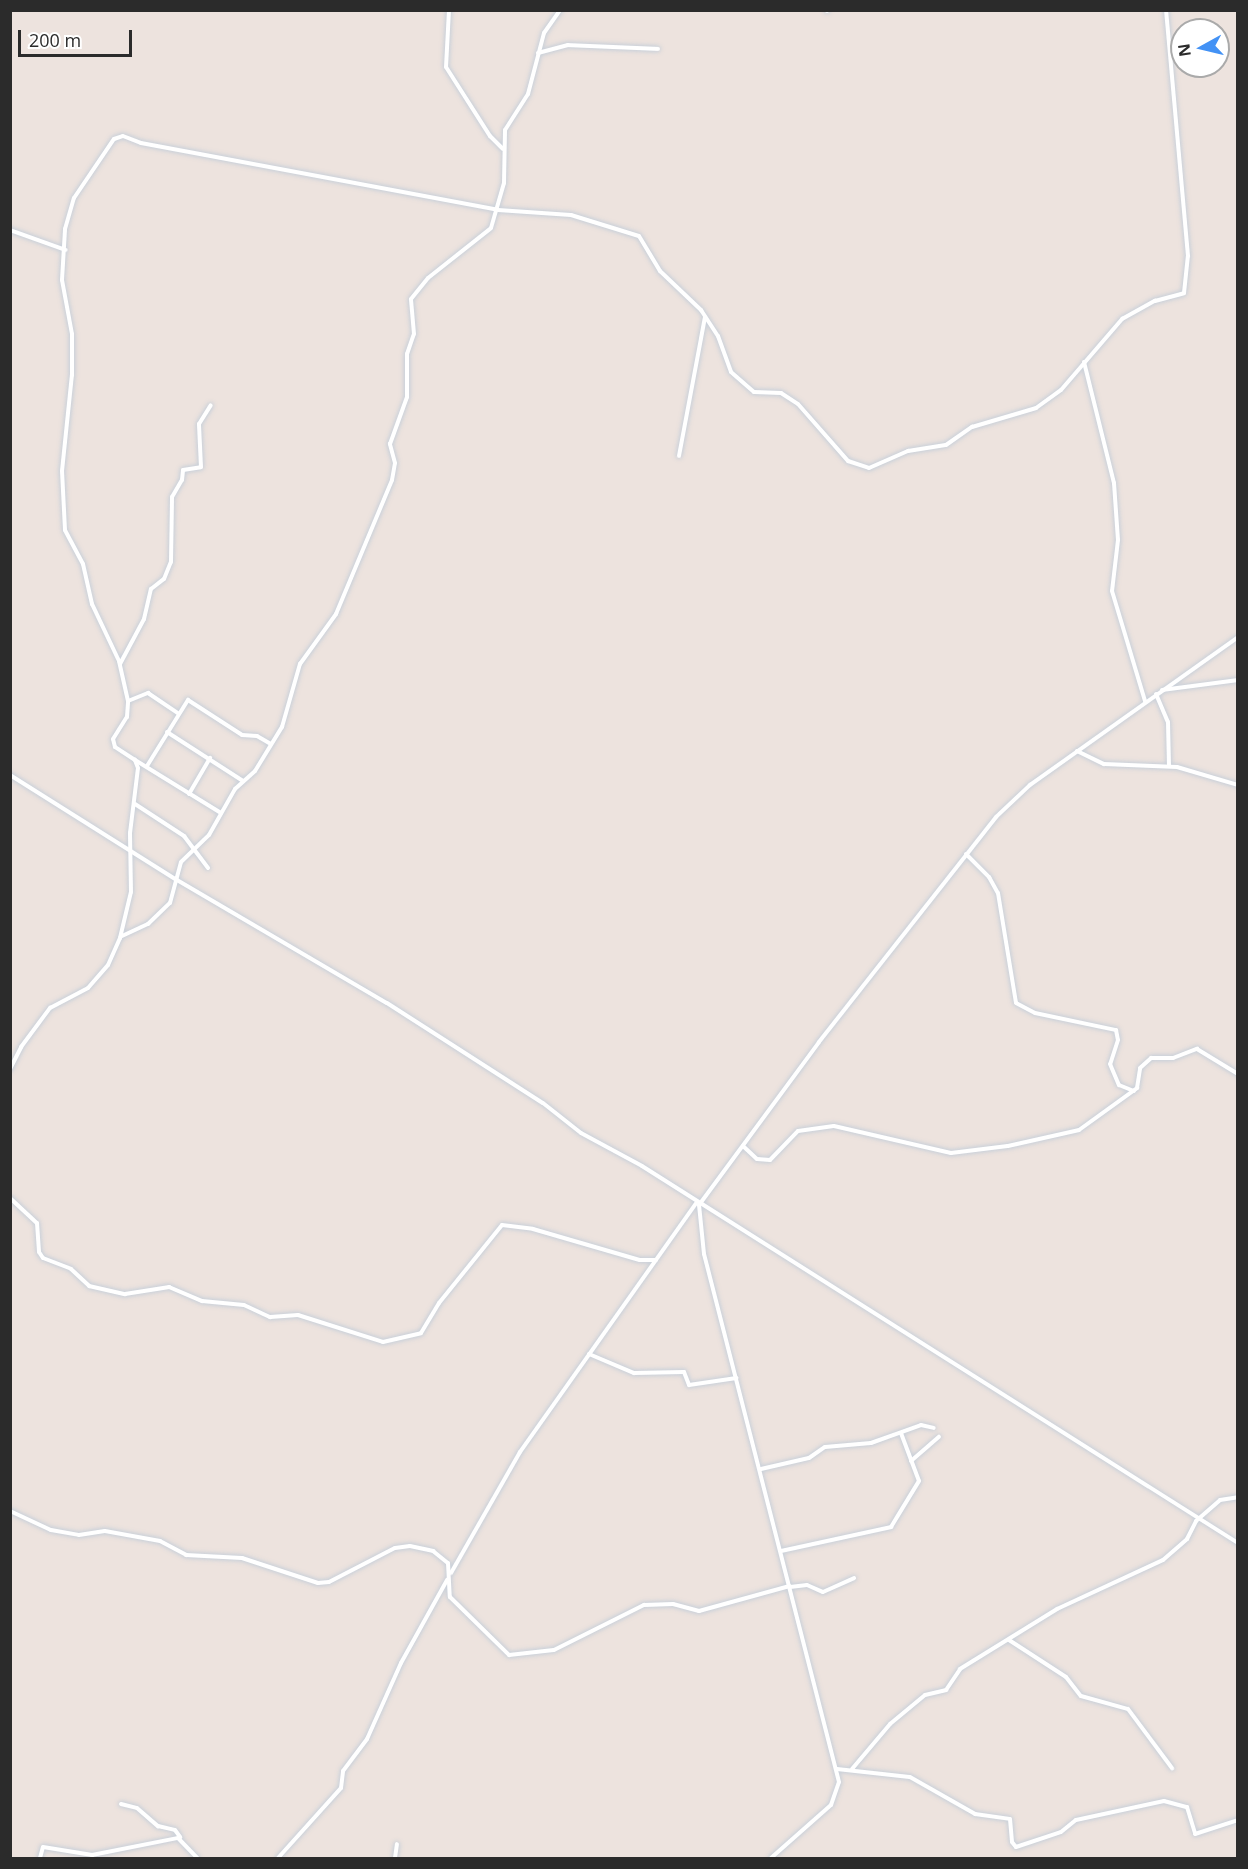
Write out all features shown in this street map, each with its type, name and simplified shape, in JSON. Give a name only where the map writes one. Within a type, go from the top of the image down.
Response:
[{"type":"street","points":[[449,10],[446,67],[490,136],[503,149]]},
{"type":"street","points":[[120,938],[148,924],[168,906],[181,862],[209,835],[221,813],[282,728],[300,664],[336,614],[392,480],[395,463],[390,444],[407,397],[407,354],[414,334],[411,299],[428,278],[487,233],[498,210],[504,183],[505,130],[528,94],[538,53],[548,26],[560,10]]},
{"type":"street","points":[[221,813],[135,759],[113,742],[127,717],[128,701],[119,665],[92,604],[82,564],[64,523],[62,471],[69,423],[72,334],[62,280],[66,251],[65,230],[74,198],[118,136],[498,210],[571,215],[639,236],[660,271],[693,298],[706,316],[718,336],[730,372],[754,392],[781,393],[798,404],[848,461],[860,467],[879,466],[908,451],[946,445],[972,427],[1036,408],[1056,395],[1122,320],[1185,291],[1188,256],[1166,10]]},
{"type":"street","points":[[538,53],[568,45],[658,48]]},
{"type":"street","points":[[10,230],[66,251]]},
{"type":"street","points":[[679,456],[706,316]]},
{"type":"street","points":[[1084,362],[1114,483],[1118,540],[1112,591],[1145,701]]},
{"type":"street","points":[[119,665],[144,619],[151,589],[164,579],[171,562],[171,497],[182,480],[183,470],[201,466],[199,424],[211,405]]},
{"type":"street","points":[[278,1858],[341,1788],[343,1771],[368,1739],[401,1663],[520,1452],[588,1354],[698,1204],[966,854],[1011,801],[1145,701],[1238,637]]},
{"type":"street","points":[[1162,690],[1238,680]]},
{"type":"street","points":[[128,701],[148,693],[178,713]]},
{"type":"street","points":[[1156,694],[1168,722],[1169,766]]},
{"type":"street","points":[[147,766],[185,702],[193,701],[242,735],[259,736],[272,744]]},
{"type":"street","points":[[167,732],[210,758],[243,782]]},
{"type":"street","points":[[1077,751],[1111,766],[1169,766],[1238,785]]},
{"type":"street","points":[[189,794],[210,758]]},
{"type":"street","points":[[10,1069],[21,1047],[46,1013],[57,1003],[88,988],[108,965],[120,938],[131,892],[133,852],[130,832],[138,772],[135,759]]},
{"type":"street","points":[[10,775],[177,880],[387,1003],[543,1103],[581,1133],[642,1166],[698,1204],[1238,1543]]},
{"type":"street","points":[[134,803],[184,836],[208,868]]},
{"type":"street","points":[[966,854],[992,881],[998,893],[1016,1003],[1035,1013],[1116,1030],[1118,1040],[1110,1064],[1119,1085],[1134,1091]]},
{"type":"street","points":[[742,1146],[758,1159],[770,1161],[798,1131],[834,1126],[951,1153],[1008,1146],[1074,1133],[1134,1091],[1140,1068],[1146,1061],[1173,1058],[1191,1049],[1200,1050],[1221,1067],[1238,1074]]},
{"type":"street","points":[[10,1198],[37,1223],[39,1252],[43,1258],[71,1269],[89,1286],[125,1294],[169,1287],[202,1301],[244,1305],[270,1317],[298,1315],[383,1342],[421,1333],[439,1303],[502,1226],[533,1229],[640,1260],[657,1260]]},
{"type":"street","points":[[698,1204],[700,1235],[837,1768],[838,1794],[831,1805],[771,1858]]},
{"type":"street","points":[[588,1354],[634,1373],[684,1372],[690,1385],[736,1378]]},
{"type":"street","points":[[760,1469],[809,1458],[825,1447],[864,1445],[925,1425],[934,1428]]},
{"type":"street","points":[[781,1551],[891,1527],[918,1484],[901,1433]]},
{"type":"street","points":[[911,1461],[939,1437]]},
{"type":"street","points":[[852,1769],[890,1724],[924,1695],[946,1690],[957,1672],[1057,1609],[1163,1560],[1186,1539],[1199,1519],[1223,1499],[1238,1497]]},
{"type":"street","points":[[10,1512],[51,1530],[79,1535],[105,1531],[136,1539],[160,1540],[186,1554],[242,1558],[318,1583],[329,1582],[371,1558],[406,1546],[440,1554],[446,1560],[450,1575],[450,1597],[486,1630],[504,1653],[515,1656],[562,1647],[644,1605],[673,1604],[699,1611],[790,1587],[807,1585],[823,1592],[854,1578]]},
{"type":"street","points":[[1009,1640],[1066,1677],[1081,1696],[1128,1709],[1172,1767]]},
{"type":"street","points":[[837,1768],[910,1778],[975,1814],[1010,1819],[1012,1842],[1017,1847],[1060,1832],[1076,1820],[1164,1801],[1187,1807],[1195,1834],[1238,1820]]},
{"type":"street","points":[[121,1804],[137,1808],[158,1826],[175,1830],[197,1858]]},
{"type":"street","points":[[40,1858],[43,1847],[92,1855],[180,1838]]},
{"type":"street","points":[[395,1858],[397,1844]]}]
